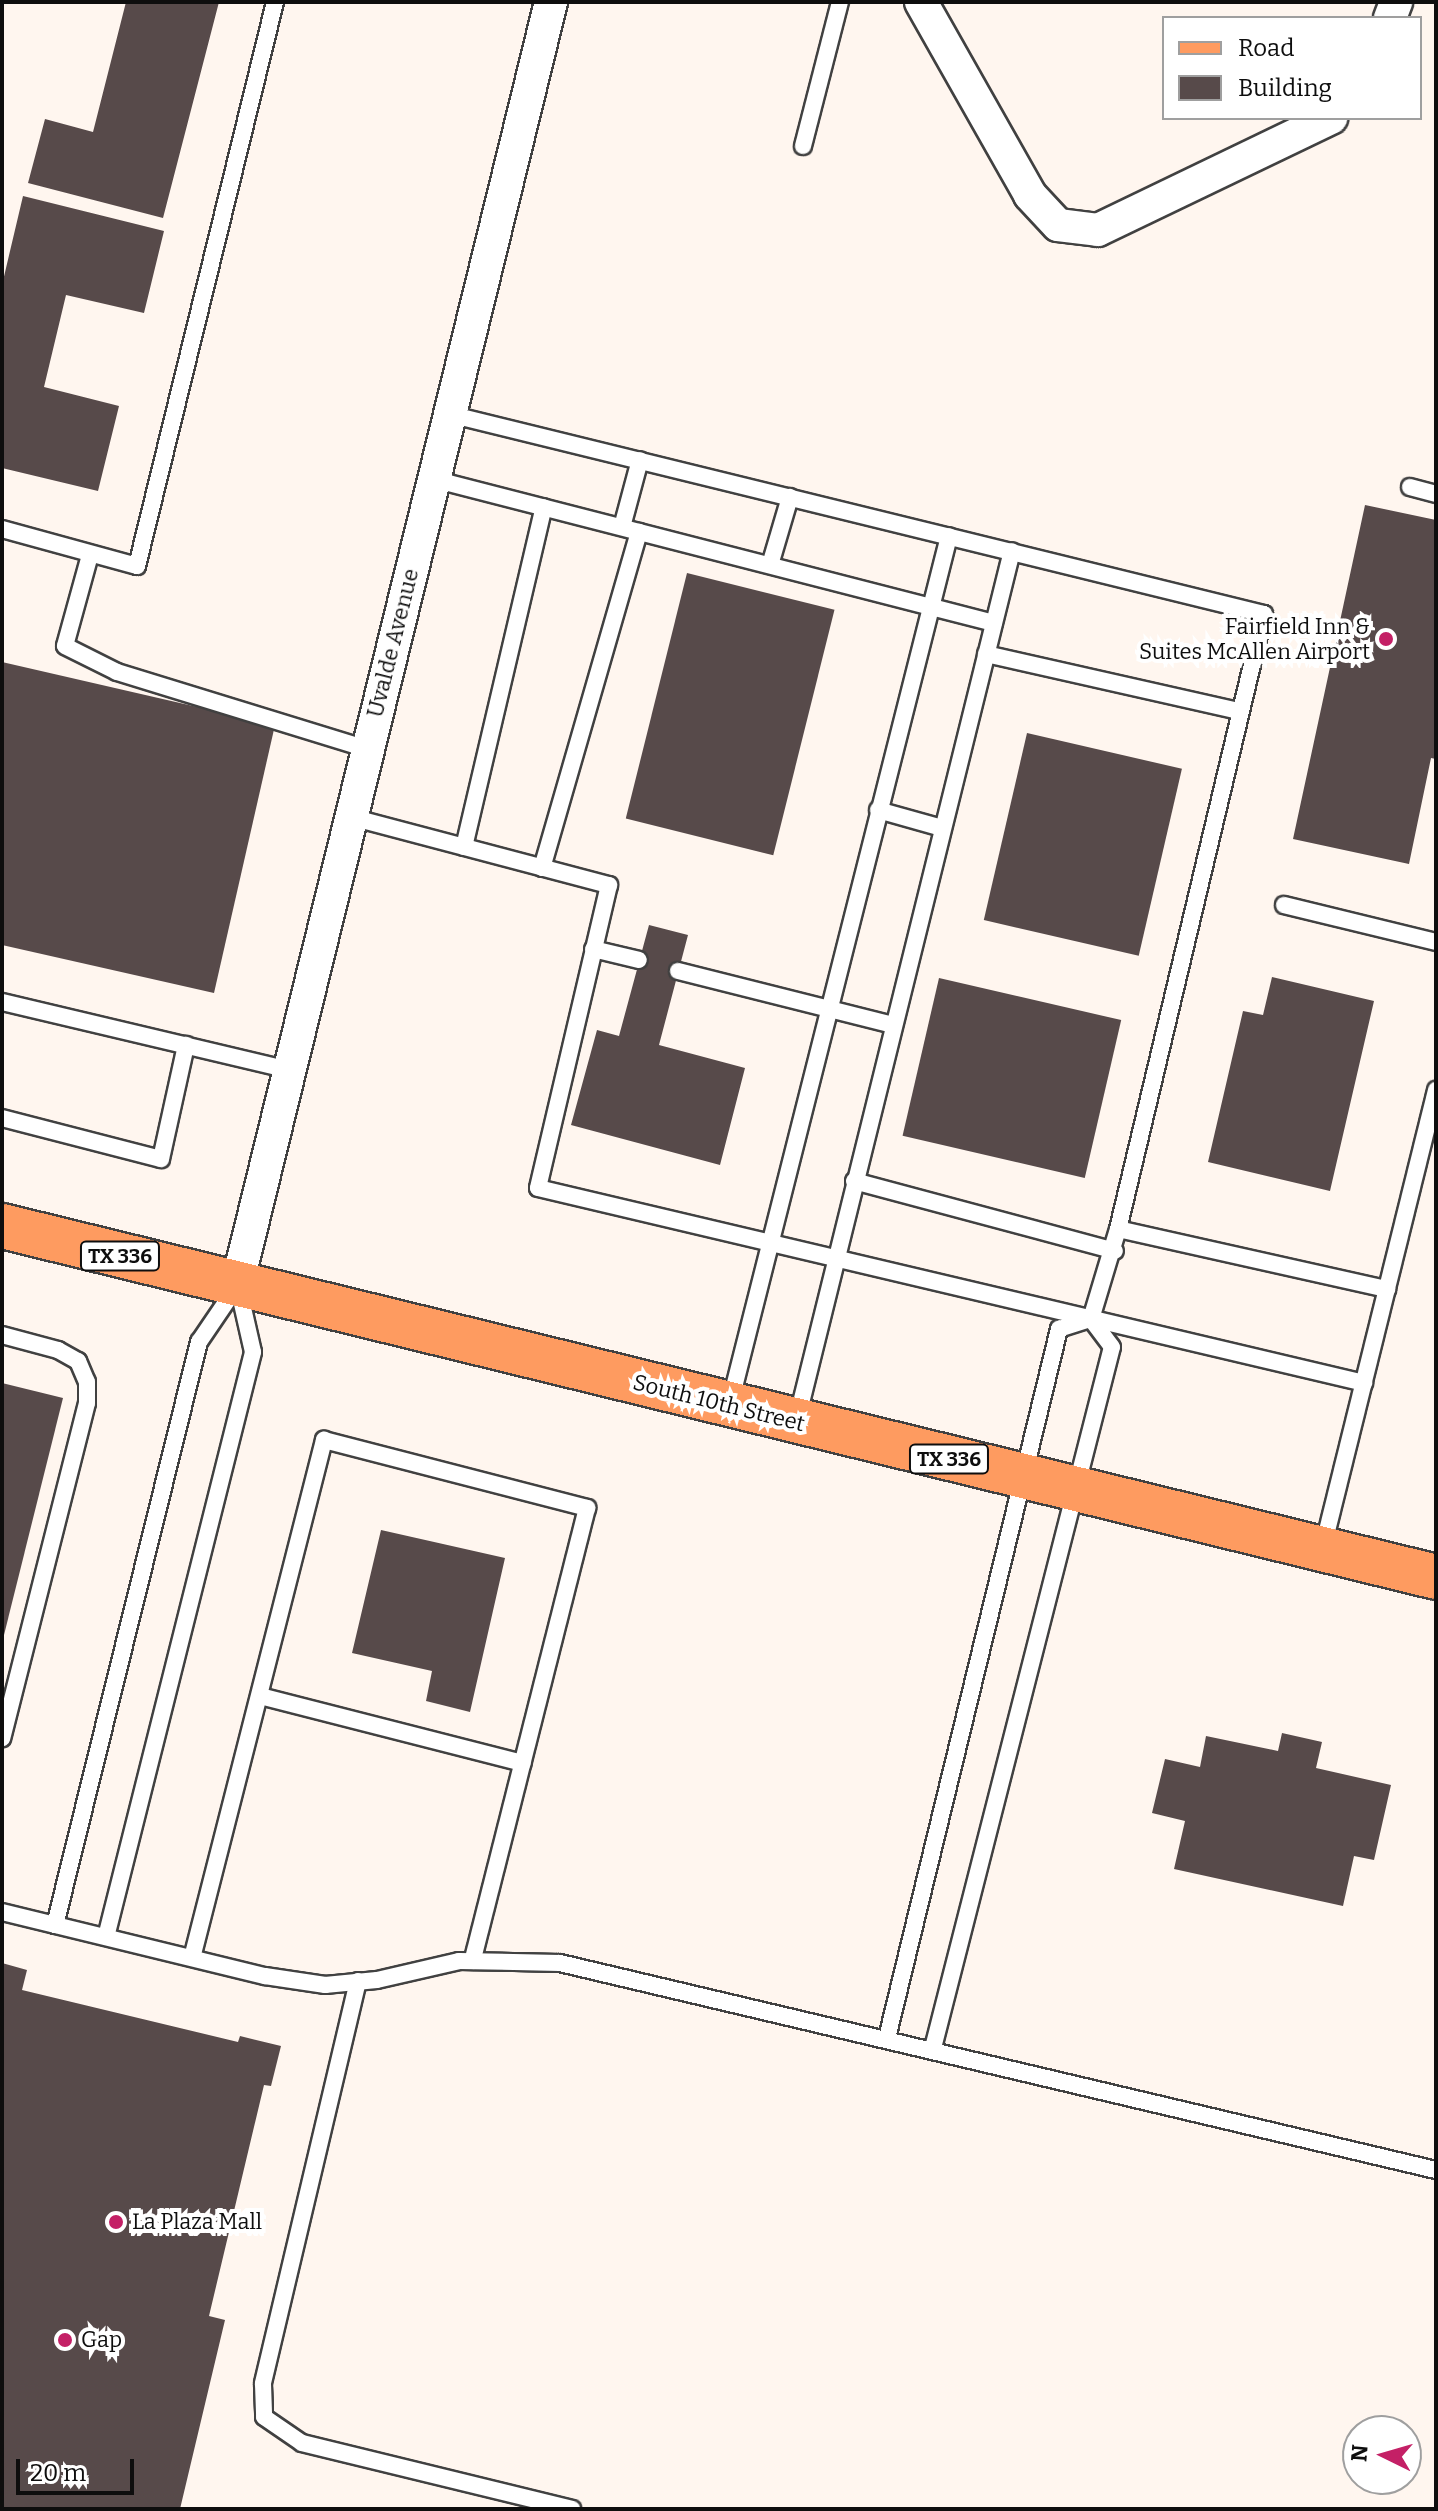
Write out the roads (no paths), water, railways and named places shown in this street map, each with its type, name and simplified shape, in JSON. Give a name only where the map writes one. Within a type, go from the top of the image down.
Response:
[{"type":"main road","name":"South 10th Street","points":[[2,1226],[1436,1577]]},
{"type":"street","name":"Uvalde Avenue","points":[[237,1285],[551,2]]},
{"type":"street","points":[[921,2],[1030,195],[1058,225],[1098,230],[1327,120]]},
{"type":"lane","points":[[2,529],[137,566],[275,2]]},
{"type":"lane","points":[[803,146],[840,2]]},
{"type":"lane","points":[[449,414],[1264,614],[1115,1251],[1091,1319]]},
{"type":"lane","points":[[542,868],[631,529],[640,460]]},
{"type":"lane","points":[[433,479],[994,623]]},
{"type":"lane","points":[[1410,487],[1436,494]]},
{"type":"lane","points":[[770,565],[790,497]]},
{"type":"lane","points":[[464,847],[544,507]]},
{"type":"lane","points":[[730,1405],[767,1242],[949,536]]},
{"type":"lane","points":[[796,1422],[833,1257],[1012,551]]},
{"type":"lane","points":[[90,555],[65,646],[117,672],[367,749]]},
{"type":"lane","points":[[986,654],[1239,711]]},
{"type":"lane","points":[[878,810],[942,828]]},
{"type":"lane","points":[[351,817],[609,885],[538,1188],[1364,1383]]},
{"type":"lane","points":[[1284,905],[1436,942]]},
{"type":"lane","points":[[593,949],[639,960]]},
{"type":"lane","points":[[678,971],[893,1025]]},
{"type":"lane","points":[[2,1002],[290,1070]]},
{"type":"lane","points":[[2,1118],[161,1159],[186,1045]]},
{"type":"lane","points":[[1323,1549],[1436,1090]]},
{"type":"lane","points":[[854,1181],[1115,1251]]},
{"type":"lane","points":[[1118,1229],[1387,1289]]},
{"type":"lane","points":[[55,1925],[199,1342],[237,1285]]},
{"type":"lane","points":[[106,1937],[253,1352],[237,1285]]},
{"type":"lane","points":[[887,2038],[1059,1329],[1091,1319]]},
{"type":"lane","points":[[933,2048],[1112,1347],[1091,1319]]},
{"type":"lane","points":[[2,1335],[58,1350],[78,1361],[87,1382],[87,1403],[2,1738]]},
{"type":"lane","points":[[192,1958],[324,1440],[587,1508],[472,1961]]},
{"type":"lane","points":[[260,1696],[523,1763]]},
{"type":"lane","points":[[2,1912],[192,1958],[325,1985],[472,1961],[560,1963],[933,2048],[1436,2170]]},
{"type":"lane","points":[[358,1981],[263,2384],[264,2417],[302,2443],[572,2509]]},
{"type":"place","name":"Fairfield Inn & Suites McAllen Airport","points":[[1386,639]]},
{"type":"place","name":"La Plaza Mall","points":[[116,2222]]},
{"type":"place","name":"Gap","points":[[65,2340]]}]
